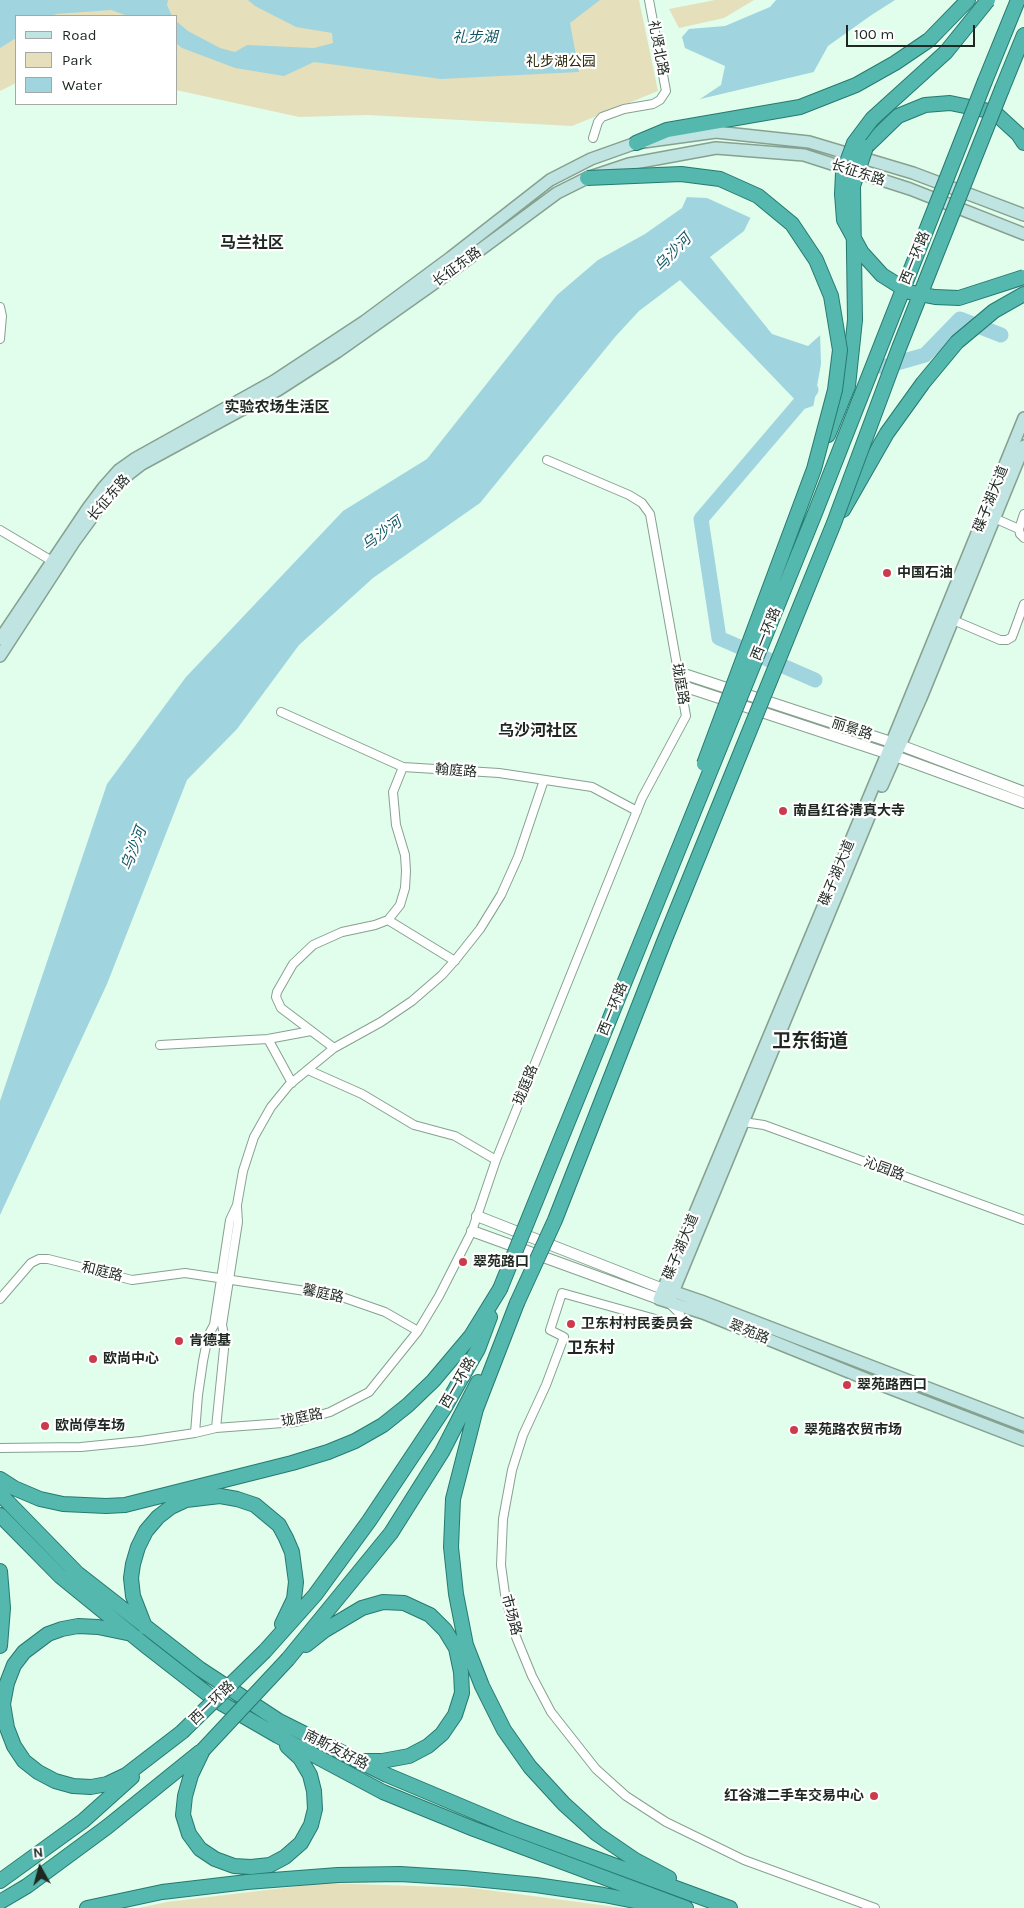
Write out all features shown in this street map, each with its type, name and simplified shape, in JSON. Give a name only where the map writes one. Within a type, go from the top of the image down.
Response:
[{"type":"highway","points":[[636,143],[667,130],[800,107],[856,85],[895,63],[929,40],[968,0]]},
{"type":"highway","points":[[988,0],[946,52],[872,119],[854,143],[843,173],[844,220],[862,253],[882,275],[909,292],[935,297],[959,298],[1024,277]]},
{"type":"highway","name":"西一环路","points":[[0,1881],[83,1821],[182,1732],[265,1651],[315,1595],[369,1521],[444,1407],[478,1348],[500,1289],[811,522],[1018,0]]},
{"type":"highway","name":"西一环路","points":[[0,1902],[27,1886],[107,1827],[203,1750],[288,1659],[391,1533],[451,1435],[517,1303],[555,1220],[665,939],[834,523],[899,348],[1024,35]]},
{"type":"highway","points":[[686,832],[707,754],[814,469],[848,386],[855,320],[853,186],[866,147],[898,116],[925,105],[950,103],[994,112],[1018,134],[1024,143]]},
{"type":"highway","points":[[588,178],[681,174],[720,179],[758,196],[792,224],[816,260],[831,296],[840,350],[835,390],[814,469]]},
{"type":"highway","points":[[834,523],[887,433],[923,383],[957,342],[994,311],[1024,294]]},
{"type":"highway","points":[[0,1479],[14,1488],[48,1501],[63,1504],[125,1505],[292,1463],[328,1452],[355,1441],[383,1425],[408,1405],[433,1381],[471,1336],[500,1289]]},
{"type":"highway","points":[[517,1303],[476,1409],[453,1499],[451,1547],[456,1594],[466,1645],[482,1686],[504,1730],[530,1767],[564,1804],[597,1834],[635,1860],[724,1906]]},
{"type":"highway","name":"南斯友好路","points":[[0,1494],[77,1572],[200,1669],[279,1721],[387,1775],[513,1828],[724,1906]]},
{"type":"highway","points":[[145,1627],[133,1596],[132,1578],[133,1564],[138,1547],[146,1531],[158,1517],[171,1507],[186,1500],[220,1496],[237,1499],[255,1505],[279,1525],[292,1552],[295,1568],[294,1599],[287,1616],[265,1651]]},
{"type":"highway","name":"南斯友好路","points":[[0,1515],[60,1576],[214,1700],[383,1792],[474,1829],[686,1908]]},
{"type":"highway","points":[[0,1571],[3,1602],[0,1646]]},
{"type":"highway","points":[[288,1659],[340,1620],[362,1608],[382,1602],[404,1603],[430,1615],[445,1630],[456,1648],[462,1672],[462,1693],[455,1715],[442,1734],[428,1746],[409,1756],[382,1761],[359,1761]]},
{"type":"highway","points":[[131,1634],[98,1627],[78,1626],[48,1634],[24,1652],[14,1665],[7,1684],[4,1704],[7,1728],[14,1746],[24,1761],[38,1772],[55,1781],[72,1786],[91,1787],[107,1784],[126,1776],[182,1732]]},
{"type":"highway","points":[[203,1750],[191,1775],[185,1796],[183,1815],[189,1834],[200,1848],[215,1859],[234,1866],[270,1865],[285,1857],[301,1843],[311,1825],[315,1809],[314,1790],[310,1775],[300,1758],[278,1736]]},
{"type":"highway","points":[[87,1908],[162,1892],[247,1882],[338,1875],[400,1874],[536,1885],[604,1895],[670,1908]]},
{"type":"main road","name":"长征东路","points":[[0,639],[103,488],[124,466],[274,381],[357,326],[450,258],[550,180],[591,159],[636,143],[716,132],[809,142],[914,173],[1024,215]]},
{"type":"main road","name":"长征东路","points":[[0,656],[74,542],[109,494],[129,474],[142,464],[278,390],[337,352],[453,270],[556,192],[588,178],[629,164],[716,148],[804,155],[910,189],[1024,234]]},
{"type":"main road","name":"碟子湖大道","points":[[896,744],[1024,418]]},
{"type":"main road","name":"碟子湖大道","points":[[666,1296],[891,755],[953,620],[1024,446]]},
{"type":"main road","name":"碟子湖大道","points":[[666,1296],[744,1122],[891,755]]},
{"type":"main road","name":"翠苑路","points":[[666,1296],[1024,1425]]},
{"type":"main road","name":"翠苑路","points":[[666,1296],[871,1382],[1024,1440]]},
{"type":"street","name":"礼贤北路","points":[[593,138],[598,122],[602,117],[624,109],[653,104],[660,100],[666,91],[648,0]]},
{"type":"street","points":[[0,307],[2,316],[0,340]]},
{"type":"street","name":"珑庭路","points":[[0,1448],[81,1447],[141,1441],[216,1428],[296,1422],[330,1412],[369,1392],[418,1331],[439,1296],[472,1230],[496,1160],[642,798],[686,716],[650,514],[642,503],[629,495],[547,460]]},
{"type":"street","points":[[1024,514],[1019,529],[1020,534],[1024,538]]},
{"type":"street","points":[[994,518],[1019,529]]},
{"type":"street","points":[[0,530],[52,561]]},
{"type":"street","points":[[953,620],[1000,640],[1006,640],[1012,637],[1024,605]]},
{"type":"street","name":"丽景路","points":[[678,672],[896,744],[1024,792]]},
{"type":"street","name":"丽景路","points":[[680,685],[891,755],[1024,803]]},
{"type":"street","name":"翰庭路","points":[[281,712],[403,767],[499,774],[592,787],[637,811]]},
{"type":"street","points":[[334,1048],[281,1008],[276,997],[293,964],[304,952],[324,939],[342,932],[375,925],[388,920],[400,904],[405,888],[405,855],[396,825],[393,792],[403,767]]},
{"type":"street","points":[[216,1428],[225,1339],[222,1325],[230,1220],[237,1205],[243,1171],[254,1137],[271,1107],[292,1082],[334,1048],[381,1022],[412,1001],[442,975],[455,960],[480,929],[501,895],[518,857],[544,780]]},
{"type":"street","points":[[388,920],[455,960]]},
{"type":"street","points":[[160,1045],[268,1039],[311,1031]]},
{"type":"street","points":[[268,1039],[292,1082]]},
{"type":"street","points":[[308,1070],[362,1094],[414,1125],[456,1136],[496,1160]]},
{"type":"street","name":"沁园路","points":[[744,1122],[764,1125],[1024,1220]]},
{"type":"street","name":"翠苑路","points":[[477,1216],[666,1296]]},
{"type":"street","name":"翠苑路","points":[[472,1230],[634,1292],[666,1296]]},
{"type":"street","name":"和庭路","points":[[0,1299],[25,1269],[31,1263],[39,1260],[59,1262],[132,1280],[184,1273],[225,1278]]},
{"type":"street","points":[[195,1433],[198,1396],[208,1336],[214,1325],[225,1278]]},
{"type":"street","name":"馨庭路","points":[[225,1278],[339,1296],[385,1312],[418,1331]]},
{"type":"street","name":"市场路","points":[[666,1296],[680,1314],[676,1325],[562,1293],[550,1330],[564,1337],[546,1385],[523,1435],[512,1470],[503,1519],[501,1566],[505,1594],[516,1637],[532,1676],[551,1712],[596,1769],[626,1796],[666,1822],[744,1860],[874,1908]]},
{"type":"green space","name":"礼步湖公园","points":[[0,0],[639,0],[658,91],[572,126],[367,115],[299,117],[178,90],[178,15],[15,15],[15,84],[0,91]]},
{"type":"green space","points":[[715,0],[754,0],[724,18],[679,28],[669,9]]},
{"type":"green space","points":[[325,1883],[472,1888],[624,1908],[138,1908],[167,1902]]},
{"type":"water","points":[[0,0],[168,0],[167,5],[172,15],[125,15],[111,10],[54,15],[15,15],[15,39],[0,48]]},
{"type":"water","name":"礼步湖","points":[[248,0],[600,0],[570,23],[579,72],[441,79],[314,62],[284,76],[235,68],[182,48],[178,45],[178,23],[188,31],[220,48],[235,52],[247,45],[314,48],[333,43],[332,33],[296,27],[255,6]]},
{"type":"water","name":"乌沙河","points":[[776,0],[895,0],[828,46],[812,75],[770,178],[744,231],[710,257],[772,334],[808,346],[844,314],[900,377],[804,409],[680,280],[639,311],[615,337],[480,503],[373,578],[299,645],[237,729],[187,780],[107,984],[0,1215],[0,1101],[107,784],[186,677],[343,511],[427,459],[557,295],[598,260],[645,234],[682,208],[690,190],[694,103],[721,85],[725,66],[685,48],[682,37],[689,29],[725,26],[770,7]]},
{"type":"pier","points":[[818,71],[805,97],[794,134],[753,219],[707,198],[684,197],[688,189],[692,101]]},
{"type":"pier","points":[[842,312],[845,313],[902,377],[813,408],[821,364],[820,332]]},
{"type":"waterway","points":[[883,367],[925,355],[960,319],[1001,335]]},
{"type":"waterway","points":[[811,390],[701,519],[719,638],[815,680]]},
{"type":"place","name":"中国石油","points":[[887,573]]},
{"type":"place","name":"南昌红谷清真大寺","points":[[783,811]]},
{"type":"place","name":"翠苑路口","points":[[463,1262]]},
{"type":"place","name":"卫东村村民委员会","points":[[571,1324]]},
{"type":"place","name":"肯德基","points":[[179,1341]]},
{"type":"place","name":"欧尚中心","points":[[93,1359]]},
{"type":"place","name":"翠苑路西口","points":[[847,1385]]},
{"type":"place","name":"欧尚停车场","points":[[45,1426]]},
{"type":"place","name":"翠苑路农贸市场","points":[[794,1430]]},
{"type":"place","name":"红谷滩二手车交易中心","points":[[874,1796]]},
{"type":"district","name":"马兰社区","points":[[252,243]]},
{"type":"district","name":"实验农场生活区","points":[[277,408]]},
{"type":"district","name":"乌沙河社区","points":[[538,731]]},
{"type":"district","name":"卫东街道","points":[[810,1042]]},
{"type":"district","name":"卫东村","points":[[591,1348]]}]
